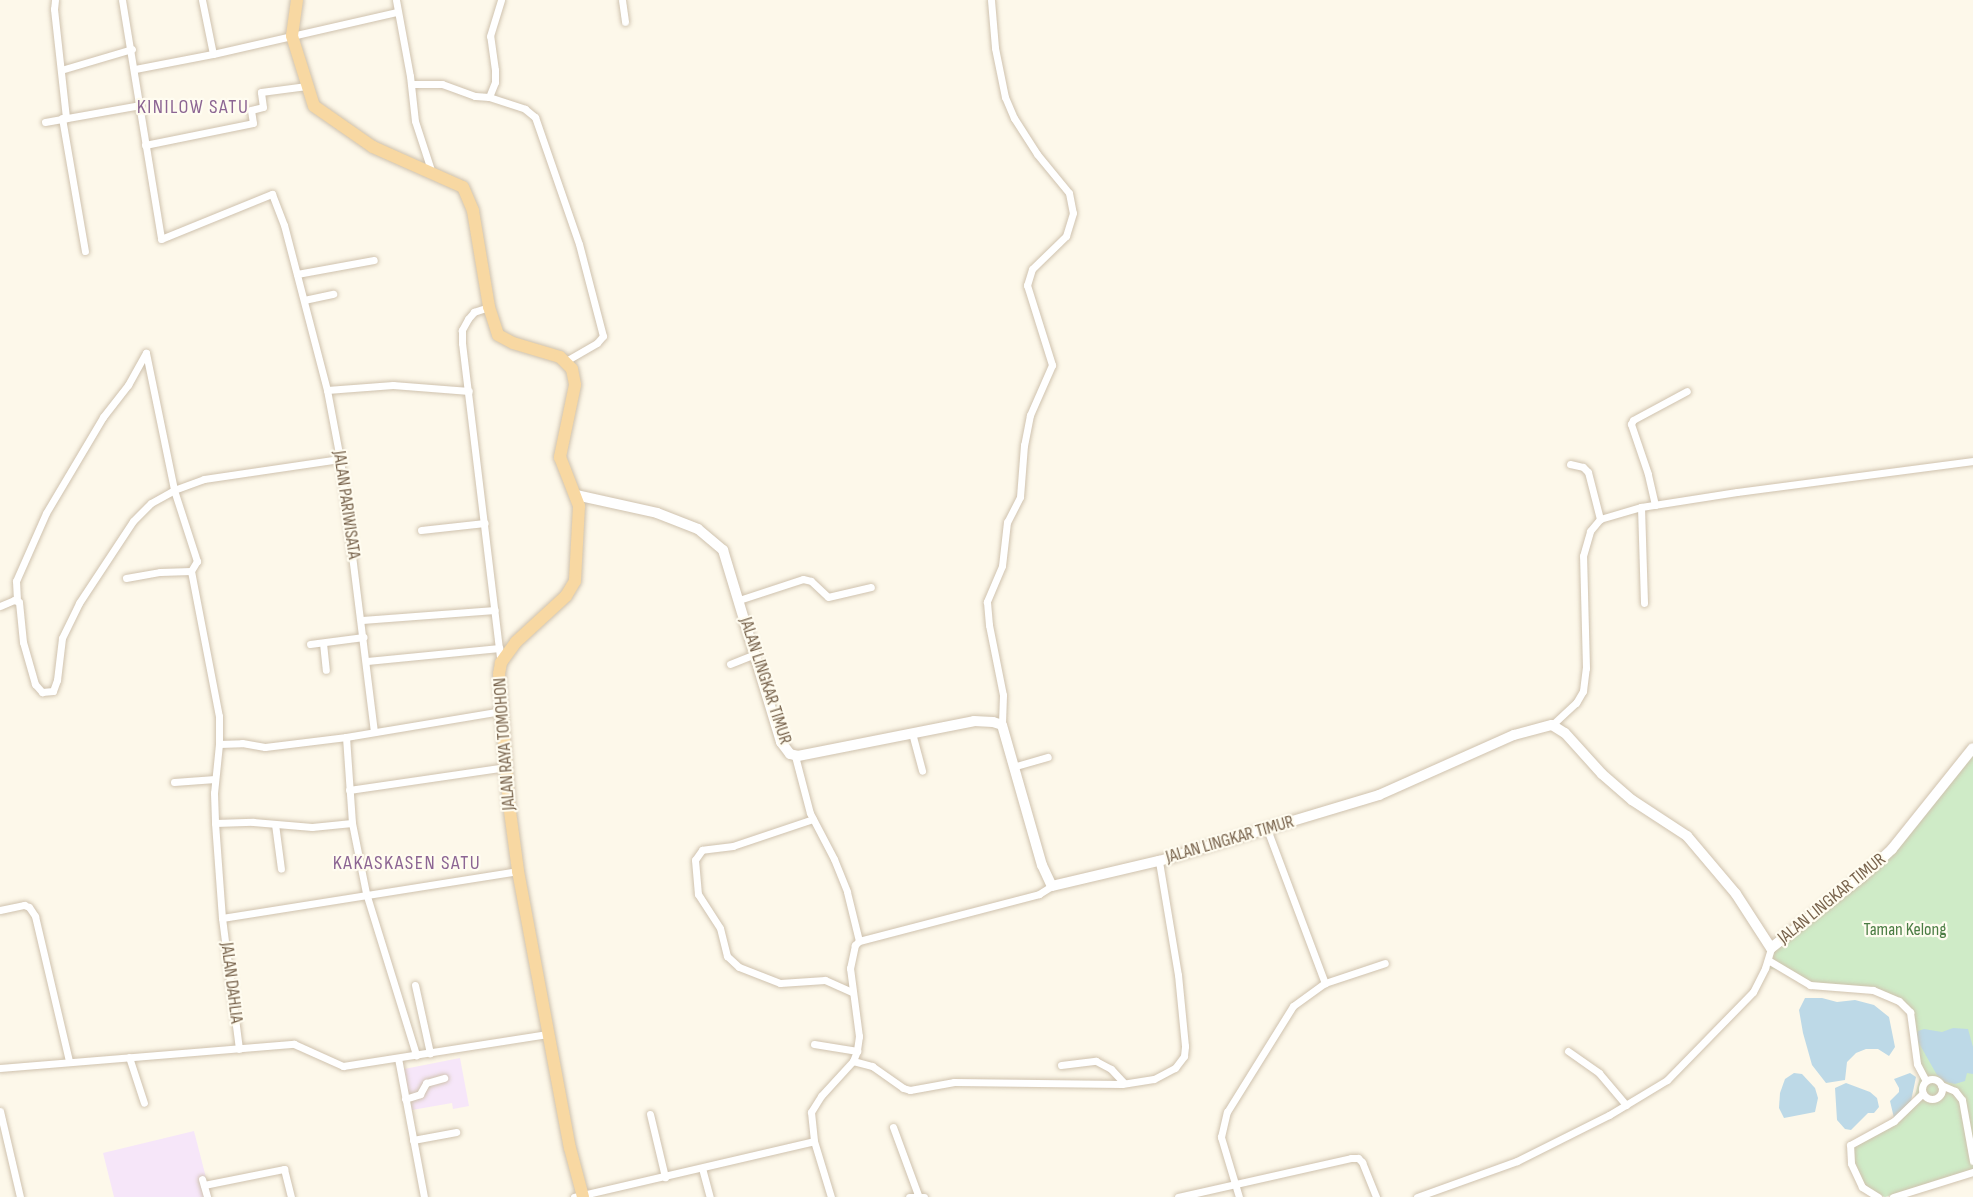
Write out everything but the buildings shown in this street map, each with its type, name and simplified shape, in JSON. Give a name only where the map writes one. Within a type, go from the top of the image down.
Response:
[{"type":"highway","points":[[297,0],[292,36],[314,106],[373,147],[455,182],[463,188],[469,197],[489,308],[498,335],[566,360]]},
{"type":"highway","name":"JALAN RAYA TOMOHON","points":[[566,360],[572,369],[575,385],[560,457],[562,469],[576,495],[580,517],[575,581],[566,596],[532,625],[501,663],[501,711],[519,871],[580,1196]]},
{"type":"main road","name":"JALAN LINGKAR TIMUR","points":[[576,495],[657,513],[698,529],[723,550],[740,600],[781,742],[790,754],[795,756],[974,721],[1002,725]]},
{"type":"main road","points":[[1002,725],[1016,766],[1042,865],[1052,886]]},
{"type":"main road","name":"JALAN LINGKAR TIMUR","points":[[1052,886],[1159,861],[1400,788],[1514,735],[1552,725],[1565,733],[1602,774],[1626,795],[1687,836],[1736,894],[1771,948],[1862,877],[1892,849],[1973,748]]},
{"type":"street","points":[[55,0],[64,118],[85,251]]},
{"type":"street","points":[[122,0],[132,49],[145,145],[253,123],[251,110],[263,107],[261,92],[307,86]]},
{"type":"street","points":[[202,0],[213,54]]},
{"type":"street","points":[[396,0],[415,121],[432,173]]},
{"type":"street","points":[[489,97],[495,82],[490,36],[501,0]]},
{"type":"street","points":[[622,0],[625,22]]},
{"type":"street","points":[[991,0],[995,48],[1005,97],[1014,118],[1037,154],[1069,193],[1073,213],[1066,236],[1032,269],[1027,285],[1052,364],[1030,415],[1024,445],[1020,497],[1007,522],[1002,566],[987,602],[992,644],[1003,695],[1002,725]]},
{"type":"street","points":[[135,69],[213,54],[397,12]]},
{"type":"street","points":[[61,70],[132,49]]},
{"type":"street","points":[[411,84],[442,84],[475,96],[489,97],[525,109],[535,117],[579,244],[603,336],[597,343],[566,360]]},
{"type":"street","points":[[45,122],[140,105]]},
{"type":"street","name":"JALAN PARIWISATA","points":[[145,145],[160,239],[272,194],[289,241],[327,390],[340,459],[362,620],[374,732]]},
{"type":"street","points":[[297,274],[374,260]]},
{"type":"street","points":[[304,300],[333,294]]},
{"type":"street","points":[[489,308],[474,312],[462,330],[501,663]]},
{"type":"street","name":"JALAN DAHLIA","points":[[17,600],[16,581],[46,513],[103,417],[129,385],[146,353],[174,490],[197,561],[191,571],[219,716],[215,823],[222,918],[239,1049]]},
{"type":"street","points":[[327,390],[393,385],[469,391]]},
{"type":"street","points":[[1654,505],[1648,474],[1631,424],[1633,420],[1687,391]]},
{"type":"street","points":[[0,606],[17,600],[32,676],[38,689],[46,693],[53,691],[57,680],[62,638],[79,603],[133,521],[151,503],[174,490],[204,479],[340,459]]},
{"type":"street","points":[[1552,725],[1576,703],[1583,691],[1586,668],[1583,556],[1590,531],[1600,519],[1641,507],[1973,461]]},
{"type":"street","points":[[1570,464],[1583,467],[1588,472],[1600,519]]},
{"type":"street","points":[[1641,507],[1644,603]]},
{"type":"street","points":[[420,530],[485,523]]},
{"type":"street","points":[[126,578],[160,572],[191,571]]},
{"type":"street","points":[[740,600],[803,579],[811,581],[828,597],[871,587]]},
{"type":"street","points":[[362,620],[495,610]]},
{"type":"street","points":[[310,644],[364,637]]},
{"type":"street","points":[[323,643],[326,670]]},
{"type":"street","points":[[367,661],[499,648]]},
{"type":"street","points":[[730,664],[755,654]]},
{"type":"street","points":[[219,744],[242,743],[265,747],[346,737],[501,711]]},
{"type":"street","points":[[912,733],[922,771]]},
{"type":"street","points":[[346,737],[352,823],[366,893],[416,1055]]},
{"type":"street","points":[[795,756],[813,819],[834,859],[860,941]]},
{"type":"street","points":[[1016,766],[1048,757]]},
{"type":"street","points":[[349,790],[506,767]]},
{"type":"street","points":[[174,782],[215,779]]},
{"type":"street","points":[[813,819],[734,846],[702,850],[694,860],[698,894],[720,928],[727,956],[739,968],[780,983],[825,980],[852,992]]},
{"type":"street","points":[[215,823],[312,827],[352,823]]},
{"type":"street","points":[[275,824],[281,869]]},
{"type":"street","points":[[1267,829],[1325,983]]},
{"type":"street","points":[[853,1061],[872,1066],[903,1088],[910,1090],[954,1082],[1124,1083],[1154,1078],[1167,1073],[1184,1056],[1178,975],[1159,861]]},
{"type":"street","points":[[222,918],[366,893],[519,871]]},
{"type":"street","points":[[831,1197],[814,1141],[811,1112],[821,1096],[853,1061],[857,1051],[859,1036],[850,968],[855,945],[860,941],[1039,894],[1052,886]]},
{"type":"street","points":[[0,910],[24,905],[29,907],[35,916],[69,1061]]},
{"type":"street","points":[[1417,1197],[1517,1161],[1626,1105],[1666,1080],[1753,992],[1771,948]]},
{"type":"street","points":[[1768,960],[1810,985],[1873,990],[1899,1001],[1910,1012],[1917,1064],[1926,1081]]},
{"type":"street","points":[[1239,1197],[1221,1137],[1227,1112],[1267,1044],[1293,1006],[1325,983],[1385,963]]},
{"type":"street","points":[[415,985],[430,1053]]},
{"type":"street","points":[[0,1068],[294,1044],[340,1066],[548,1034]]},
{"type":"street","points":[[814,1044],[857,1051]]},
{"type":"street","points":[[1568,1051],[1599,1073],[1626,1105]]},
{"type":"street","points":[[129,1058],[144,1103]]},
{"type":"street","points":[[398,1058],[424,1197]]},
{"type":"street","points":[[1061,1065],[1096,1061],[1111,1069],[1124,1083]]},
{"type":"street","points":[[405,1099],[420,1094],[426,1083],[444,1078]]},
{"type":"street","points":[[1941,1085],[1941,1091],[1935,1098],[1928,1098],[1923,1093],[1926,1081],[1933,1079],[1959,1094],[1973,1161]]},
{"type":"street","points":[[1878,1197],[1862,1187],[1851,1162],[1850,1145],[1894,1121],[1923,1093]]},
{"type":"street","points":[[0,1111],[20,1197]]},
{"type":"street","points":[[650,1114],[665,1177]]},
{"type":"street","points":[[893,1127],[921,1196],[909,1197]]},
{"type":"street","points":[[413,1140],[456,1132]]},
{"type":"street","points":[[580,1196],[814,1141]]},
{"type":"street","points":[[1178,1197],[1358,1158],[1362,1162],[1376,1197]]},
{"type":"street","points":[[702,1168],[710,1197]]},
{"type":"street","points":[[207,1197],[203,1182],[284,1169],[291,1197]]},
{"type":"street","points":[[1893,1197],[1973,1172]]},
{"type":"shaded area","points":[[460,1058],[469,1106],[453,1109],[452,1103],[412,1110],[404,1069]]},
{"type":"shaded area","points":[[194,1131],[211,1197],[114,1197],[103,1153]]},
{"type":"green space","name":"Taman Kelong","points":[[1973,748],[1973,1172],[1885,1197],[1862,1187],[1851,1163],[1852,1142],[1879,1130],[1912,1106],[1921,1074],[1910,1012],[1889,996],[1801,982],[1785,971],[1765,968],[1771,948],[1862,877]]},
{"type":"water","points":[[1805,998],[1822,998],[1837,1002],[1855,1000],[1874,1005],[1889,1017],[1895,1047],[1889,1056],[1878,1049],[1866,1049],[1856,1053],[1847,1062],[1845,1080],[1826,1083],[1812,1065],[1803,1033],[1799,1010]]},
{"type":"water","points":[[1953,1028],[1968,1029],[1973,1047],[1973,1074],[1967,1073],[1965,1081],[1955,1084],[1945,1082],[1937,1075],[1916,1038],[1918,1031],[1924,1029],[1942,1032]]},
{"type":"water","points":[[1794,1073],[1802,1074],[1815,1088],[1818,1098],[1815,1112],[1784,1118],[1779,1108],[1780,1093],[1785,1079]]},
{"type":"water","points":[[1910,1073],[1916,1077],[1911,1101],[1894,1118],[1890,1101],[1899,1092],[1899,1088],[1894,1079]]},
{"type":"water","points":[[1846,1083],[1870,1092],[1877,1098],[1879,1107],[1874,1113],[1868,1113],[1851,1130],[1845,1129],[1837,1120],[1835,1088]]},
{"type":"district","name":"KINILOW SATU","points":[[193,107]]},
{"type":"district","name":"KAKASKASEN SATU","points":[[407,863]]}]
